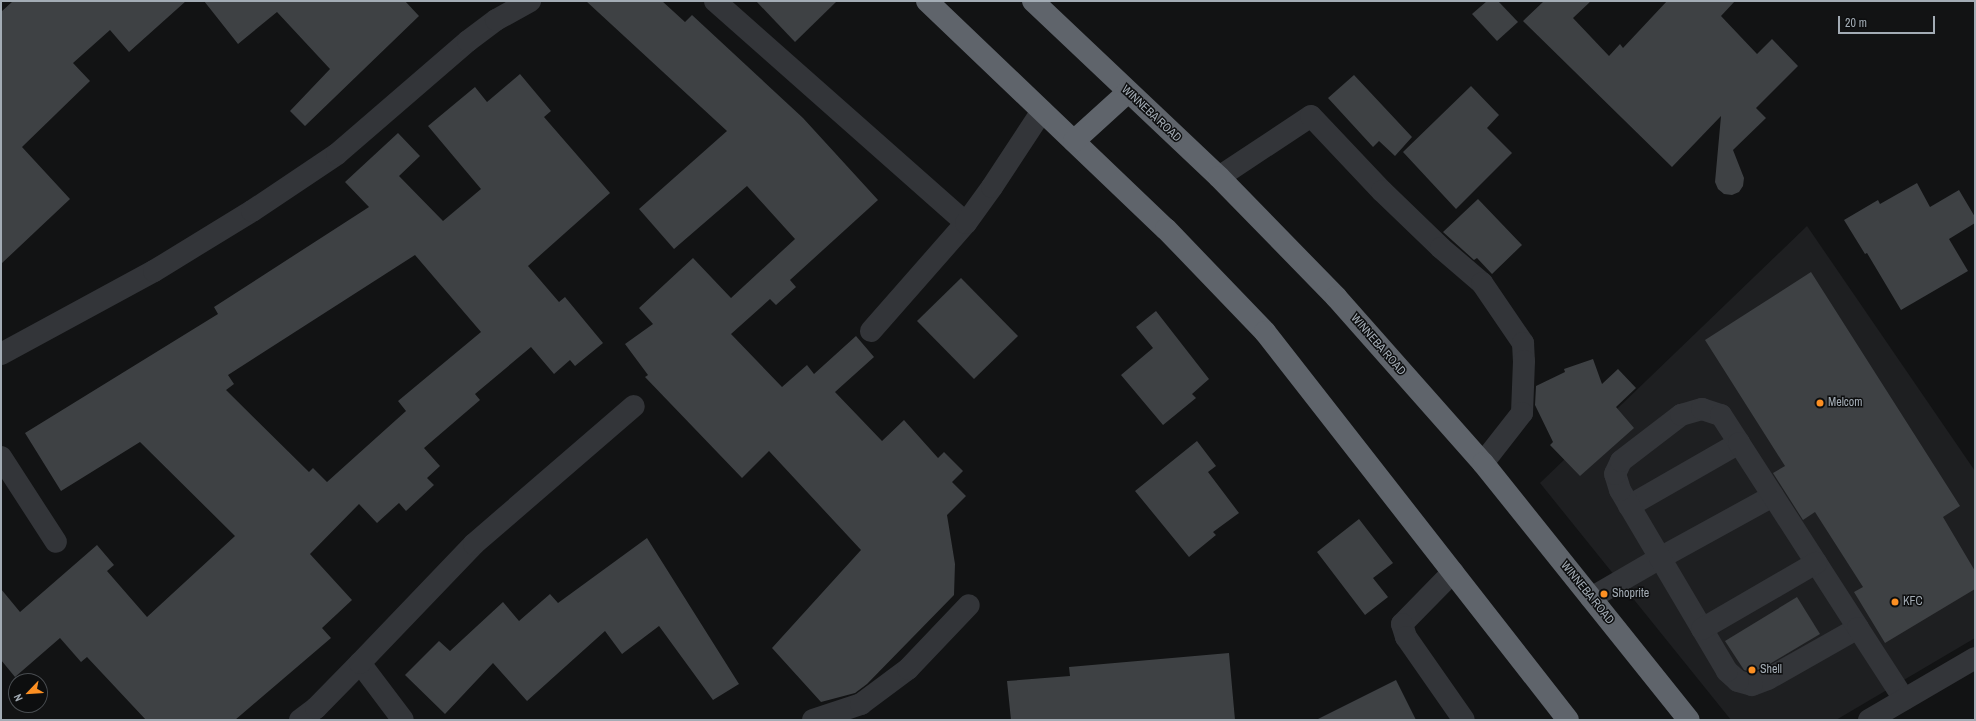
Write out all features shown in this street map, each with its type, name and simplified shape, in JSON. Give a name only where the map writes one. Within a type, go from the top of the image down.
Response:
[{"type":"highway","points":[[927,1],[1166,230],[1265,332],[1568,720]]},
{"type":"highway","name":"WINNEBA ROAD","points":[[1033,1],[1219,178],[1336,297],[1483,463],[1689,720]]},
{"type":"highway","points":[[1074,141],[1128,92]]},
{"type":"street","points":[[496,20],[511,1]]},
{"type":"street","points":[[1,354],[154,271],[252,211],[337,154],[468,41],[496,20],[530,1]]},
{"type":"street","points":[[714,1],[966,223]]},
{"type":"street","points":[[871,331],[966,223],[992,187],[1042,111]]},
{"type":"street","points":[[1219,178],[1311,116],[1382,191],[1441,248],[1482,283],[1523,343],[1524,361],[1522,413],[1483,463]]},
{"type":"street","points":[[300,720],[316,708],[474,544],[634,406]]},
{"type":"street","points":[[1858,628],[1768,679],[1752,685],[1738,681],[1728,670],[1702,629],[1620,490],[1615,474],[1621,461],[1681,414],[1702,409],[1721,415],[1858,628],[1904,700]]},
{"type":"street","points":[[1629,506],[1739,443]]},
{"type":"street","points":[[1,457],[56,542]]},
{"type":"street","points":[[1591,598],[1773,496]]},
{"type":"street","points":[[1702,629],[1816,563]]},
{"type":"street","points":[[1453,572],[1402,624],[1406,636],[1464,720]]},
{"type":"street","points":[[813,720],[860,704],[908,669],[969,605]]},
{"type":"street","points":[[1869,720],[1975,658]]},
{"type":"street","points":[[360,663],[403,720]]},
{"type":"shaded area","points":[[1807,226],[1975,471],[1975,638],[1836,720],[1731,720],[1540,483]]},
{"type":"building","points":[[13,1],[186,1],[129,52],[110,30],[73,63],[90,81],[22,147],[70,199],[1,264],[1,12]]},
{"type":"building","points":[[204,1],[405,1],[419,16],[305,126],[290,111],[330,69],[277,12],[238,44]]},
{"type":"building","points":[[586,1],[662,1],[685,22],[692,15],[803,118],[878,200],[790,280],[796,287],[776,305],[770,299],[731,334],[782,387],[807,365],[814,374],[856,336],[874,357],[835,392],[882,441],[904,420],[938,458],[944,452],[963,471],[952,482],[966,496],[947,515],[955,564],[954,595],[867,684],[855,693],[821,702],[772,648],[861,550],[769,451],[742,478],[645,377],[648,375],[625,344],[653,324],[639,308],[693,258],[731,298],[795,239],[747,186],[674,249],[639,209],[727,131]]},
{"type":"building","points":[[756,1],[837,1],[795,42]]},
{"type":"building","points":[[1487,1],[1498,1],[1518,22],[1497,41],[1472,14]]},
{"type":"building","points":[[1544,1],[1591,1],[1573,18],[1609,56],[1620,44],[1623,48],[1667,1],[1735,1],[1721,16],[1757,54],[1772,39],[1798,66],[1756,108],[1766,118],[1733,150],[1744,178],[1743,186],[1739,192],[1732,195],[1724,194],[1718,189],[1715,182],[1721,116],[1672,167],[1523,21]]},
{"type":"building","points":[[520,74],[551,111],[544,117],[610,193],[528,266],[559,302],[565,297],[603,343],[575,366],[570,360],[554,374],[531,347],[475,394],[480,400],[424,448],[440,466],[427,478],[434,485],[406,511],[399,503],[377,523],[359,504],[310,554],[352,600],[322,628],[331,638],[235,720],[146,720],[87,657],[81,662],[60,638],[20,673],[12,673],[1,660],[1,589],[20,612],[97,545],[114,565],[107,571],[147,617],[235,536],[140,442],[61,491],[25,433],[218,314],[214,307],[369,207],[345,182],[398,133],[420,156],[399,176],[443,221],[481,189],[428,126],[475,87],[487,102]],"holes":[[[415,255],[481,332],[398,401],[406,411],[327,482],[313,468],[309,472],[226,390],[234,384],[228,375]]]},
{"type":"building","points":[[1354,75],[1412,137],[1395,156],[1379,141],[1373,147],[1328,98]]},
{"type":"building","points":[[1471,86],[1499,115],[1487,128],[1512,153],[1456,209],[1403,152]]},
{"type":"building","points":[[1917,183],[1930,207],[1959,190],[1975,217],[1975,223],[1949,239],[1968,271],[1901,310],[1867,253],[1865,254],[1844,220],[1878,200],[1880,204]]},
{"type":"building","points":[[1478,199],[1522,245],[1492,274],[1477,258],[1474,260],[1443,232]]},
{"type":"building","name":"Melcom","points":[[1811,272],[1960,506],[1943,517],[1975,571],[1975,589],[1885,643],[1854,592],[1863,587],[1815,512],[1803,520],[1773,473],[1785,466],[1705,340]]},
{"type":"building","points":[[961,278],[1018,336],[974,379],[917,321]]},
{"type":"building","points":[[1156,311],[1209,379],[1192,394],[1196,398],[1163,425],[1121,375],[1153,348],[1136,327]]},
{"type":"building","points":[[1593,359],[1602,384],[1618,369],[1636,388],[1616,407],[1634,428],[1580,476],[1550,445],[1553,442],[1535,405],[1536,386],[1565,372],[1564,369]]},
{"type":"building","points":[[1197,441],[1216,466],[1208,472],[1239,513],[1213,532],[1216,535],[1189,557],[1135,491]]},
{"type":"building","points":[[1359,519],[1393,563],[1373,578],[1388,597],[1365,615],[1317,552]]},
{"type":"building","points":[[647,538],[739,684],[713,700],[659,626],[622,654],[605,631],[527,701],[493,663],[445,714],[405,675],[439,641],[450,651],[503,602],[519,621],[550,594],[558,603]]},
{"type":"building","points":[[1797,597],[1820,634],[1763,668],[1751,672],[1744,670],[1725,641]]},
{"type":"building","points":[[1229,653],[1235,720],[1011,720],[1007,681],[1070,676],[1069,667]]},
{"type":"building","points":[[1396,680],[1416,720],[1316,720]]},
{"type":"place","name":"Melcom","points":[[1820,403]]},
{"type":"place","name":"Shoprite","points":[[1604,594]]},
{"type":"place","name":"KFC","points":[[1895,602]]},
{"type":"place","name":"Shell","points":[[1752,670]]}]
